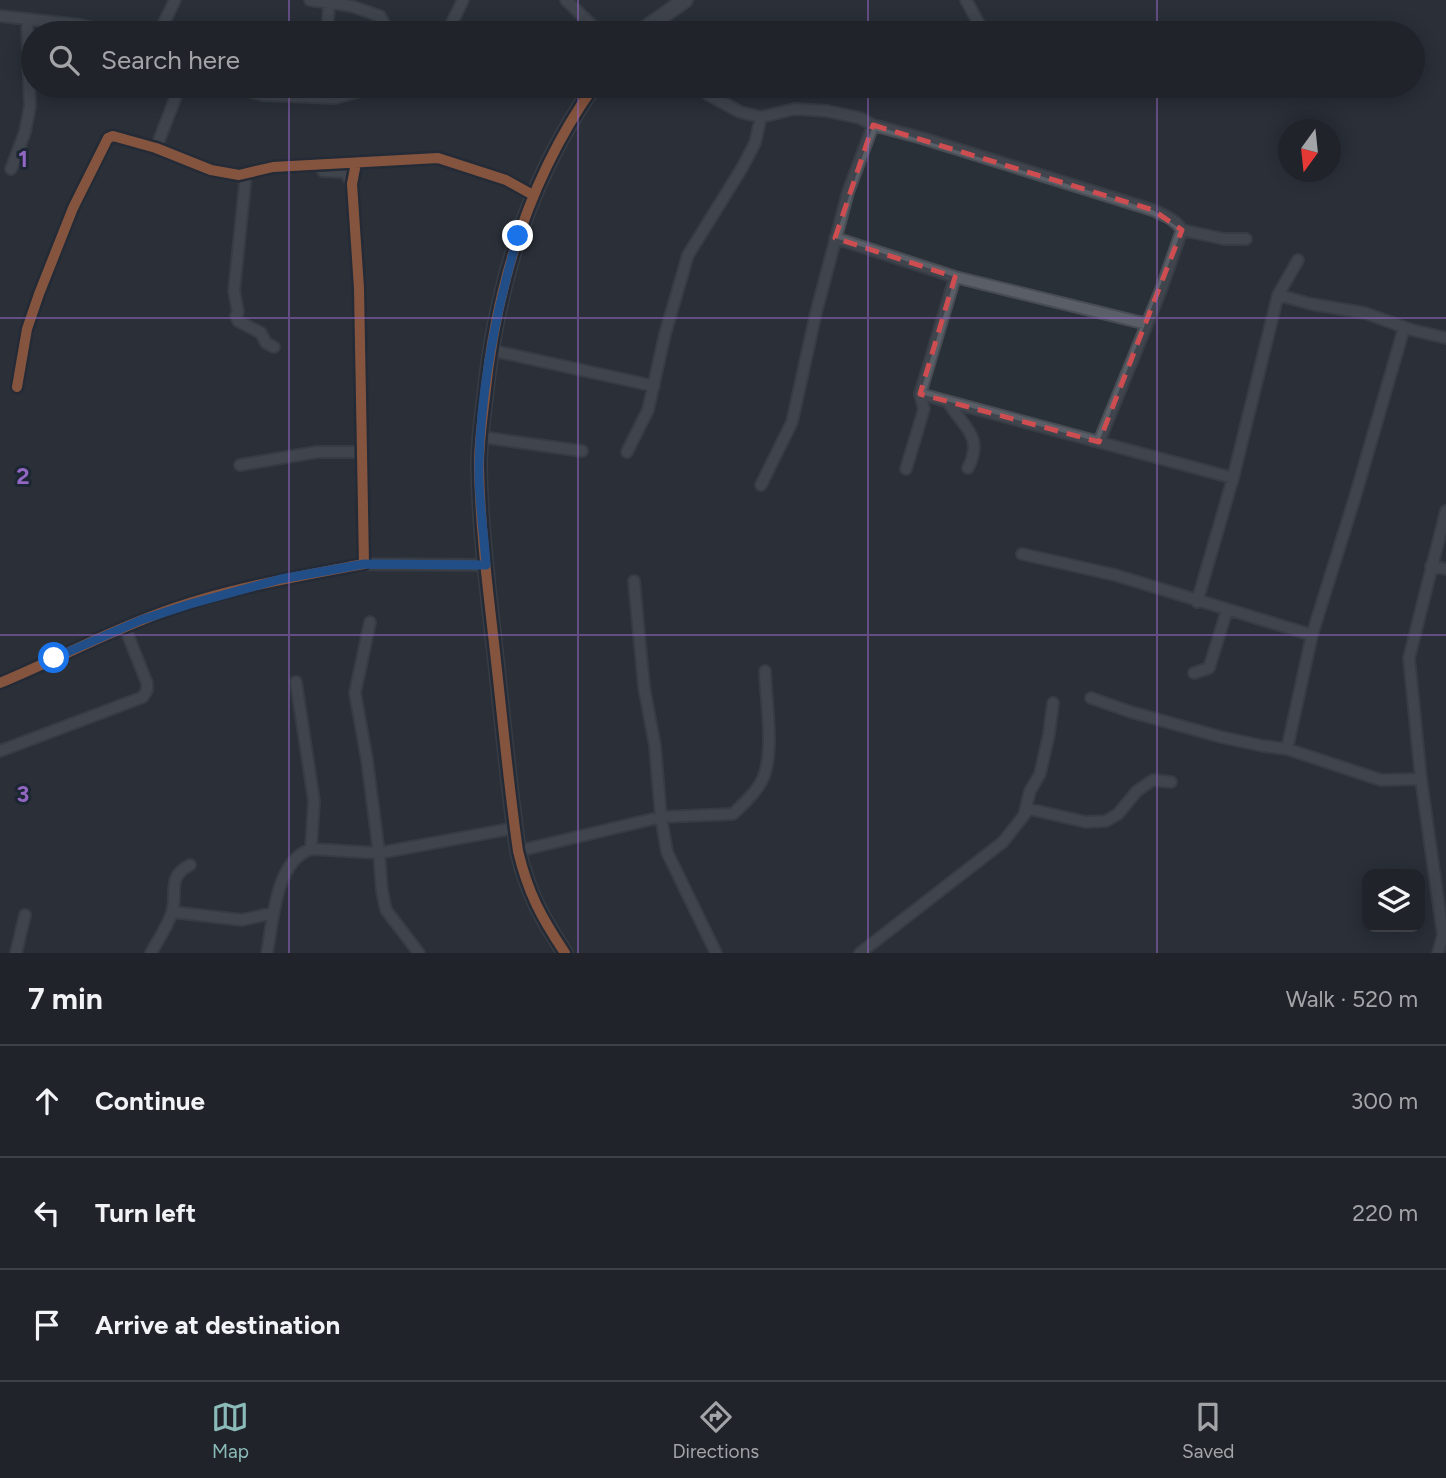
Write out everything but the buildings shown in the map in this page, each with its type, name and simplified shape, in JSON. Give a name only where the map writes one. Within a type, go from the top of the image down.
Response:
[{"type":"street","points":[[165,21],[175,0]]},
{"type":"street","points":[[310,0],[351,6],[380,16],[383,21]]},
{"type":"street","points":[[453,21],[463,0]]},
{"type":"street","points":[[566,0],[588,21]]},
{"type":"street","points":[[659,21],[685,0]]},
{"type":"street","points":[[966,0],[977,21]]},
{"type":"street","points":[[328,21],[329,4]]},
{"type":"street","points":[[0,16],[36,21]]},
{"type":"street","points":[[11,169],[25,132],[30,98]]},
{"type":"street","points":[[156,148],[175,98]]},
{"type":"street","points":[[565,953],[547,926],[527,886],[518,851],[486,565],[479,465],[490,350],[505,279],[533,195],[587,98]]},
{"type":"street","points":[[714,98],[740,112],[761,117],[795,109],[827,111],[860,118],[873,125],[1153,210],[1167,216],[1182,230],[1224,239],[1246,239]]},
{"type":"street","points":[[627,452],[643,424],[688,255],[742,168],[755,143],[761,117]]},
{"type":"street","points":[[761,485],[792,422],[835,238],[848,192],[873,125]]},
{"type":"street","points":[[17,387],[27,329],[39,293],[73,208],[105,141],[113,136],[156,148],[211,170],[239,175],[273,167],[438,158],[506,180],[533,195]]},
{"type":"street","points":[[356,163],[352,184],[359,288],[364,564]]},
{"type":"street","points":[[273,167],[345,172],[352,184]]},
{"type":"street","points":[[246,174],[234,291],[238,312],[236,316],[238,321],[261,333],[266,343],[274,347]]},
{"type":"street","points":[[1099,442],[1161,290],[1182,230]]},
{"type":"street","points":[[835,238],[955,277],[1147,324]]},
{"type":"street","points":[[1197,602],[1233,478],[1278,295],[1298,260]]},
{"type":"street","points":[[906,469],[924,410],[920,394],[955,277]]},
{"type":"street","points":[[1278,295],[1311,304],[1365,313],[1404,328],[1446,338]]},
{"type":"street","points":[[1287,749],[1312,635],[1404,328]]},
{"type":"street","points":[[490,350],[654,386]]},
{"type":"street","points":[[920,394],[1233,478]]},
{"type":"street","points":[[948,402],[973,435],[974,456],[968,468]]},
{"type":"street","points":[[481,438],[582,451]]},
{"type":"street","points":[[240,465],[317,453],[360,452]]},
{"type":"street","points":[[1438,953],[1443,935],[1442,923],[1421,779],[1409,658],[1446,511]]},
{"type":"street","points":[[1022,554],[1115,575],[1312,635]]},
{"type":"street","points":[[0,683],[125,628],[190,604],[268,583],[364,564],[486,565]]},
{"type":"street","points":[[1431,566],[1446,569]]},
{"type":"street","points":[[635,581],[644,687],[655,746],[667,852],[716,953]]},
{"type":"street","points":[[1194,673],[1209,667],[1227,610]]},
{"type":"street","points":[[370,622],[355,693],[386,910],[419,953]]},
{"type":"street","points":[[0,751],[143,697],[147,683],[125,628]]},
{"type":"street","points":[[518,851],[661,817],[733,814],[755,791],[764,776],[769,751],[765,671]]},
{"type":"street","points":[[296,682],[314,801],[311,849]]},
{"type":"street","points":[[1091,698],[1221,737],[1287,749],[1381,780],[1421,779]]},
{"type":"street","points":[[1023,816],[1030,791],[1040,774],[1053,703]]},
{"type":"street","points":[[860,953],[1003,842],[1029,809],[1086,822],[1106,821],[1118,814],[1137,791],[1153,780],[1171,782]]},
{"type":"street","points":[[267,953],[273,913],[287,870],[301,852],[311,849],[379,853],[515,828]]},
{"type":"street","points":[[151,953],[172,912],[176,876],[180,870],[190,865]]},
{"type":"street","points":[[172,912],[242,920],[273,913]]},
{"type":"street","points":[[16,953],[25,915]]},
{"type":"highlighted area","points":[[873,125],[1153,210],[1182,230],[1099,442],[920,394],[955,277],[835,238]]},
{"type":"cycle path","points":[[565,953],[536,904],[518,851],[485,564],[479,457],[490,356],[507,275],[534,196],[551,158],[586,98]]},
{"type":"cycle path","points":[[17,387],[27,329],[39,294],[73,208],[108,138],[113,136],[156,148],[211,170],[239,175],[273,167],[438,158],[506,180],[533,195]]},
{"type":"cycle path","points":[[0,683],[106,635],[196,601],[251,586],[364,564],[359,288],[352,184],[356,163]]},
{"type":"route","points":[[54,658],[141,620],[281,579],[364,564],[486,565],[479,465],[482,425],[490,350],[505,279],[518,236]]}]
